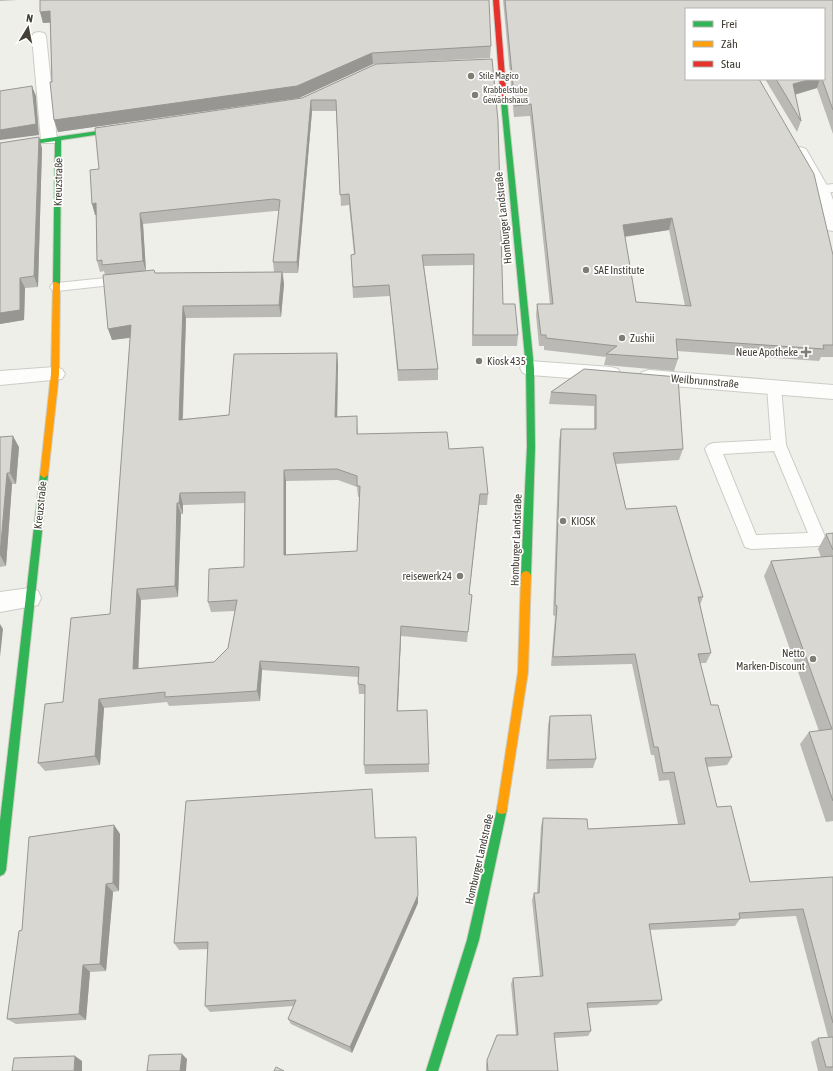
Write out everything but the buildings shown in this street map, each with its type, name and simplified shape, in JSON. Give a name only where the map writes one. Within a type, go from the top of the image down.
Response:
[{"type":"street","name":"Homburger Landstraße","points":[[432,1071],[473,940],[502,808],[523,672],[531,447],[530,368],[497,63],[496,0]]},
{"type":"street","name":"Kreuzstraße","points":[[0,870],[54,374],[57,287],[54,140],[39,36]]},
{"type":"street","points":[[0,147],[137,128]]},
{"type":"street","points":[[793,141],[827,188],[833,226]]},
{"type":"street","name":"Weilbrunnstraße","points":[[530,368],[833,392]]},
{"type":"street","points":[[0,378],[54,374]]},
{"type":"street","points":[[0,602],[30,598]]},
{"type":"lane","points":[[57,287],[136,278]]},
{"type":"lane","points":[[774,387],[779,446],[818,539],[751,542],[713,449],[779,446]]},
{"type":"traffic: fast","points":[[504,102],[530,368],[531,447],[526,575]]},
{"type":"traffic: fast","points":[[0,147],[126,129]]},
{"type":"traffic: fast","points":[[56,284],[58,139]]},
{"type":"traffic: fast","points":[[0,870],[44,475]]},
{"type":"traffic: fast","points":[[432,1071],[473,940],[502,809]]},
{"type":"traffic: slow","points":[[44,475],[55,374],[56,284]]},
{"type":"traffic: slow","points":[[502,809],[523,672],[526,575]]},
{"type":"traffic: jam","points":[[496,0],[504,102]]},
{"type":"place","name":"Stile Magico","points":[[471,76]]},
{"type":"place","name":"Krabbelstube Gewächshaus","points":[[475,95]]},
{"type":"place","name":"SAE Institute","points":[[586,270]]},
{"type":"place","name":"Zushii","points":[[622,338]]},
{"type":"place","name":"Neue Apotheke","points":[[806,352]]},
{"type":"place","name":"Kiosk 435","points":[[479,361]]},
{"type":"place","name":"KIOSK","points":[[563,521]]},
{"type":"place","name":"reisewerk24","points":[[460,576]]},
{"type":"place","name":"Netto Marken-Discount","points":[[813,659]]}]
